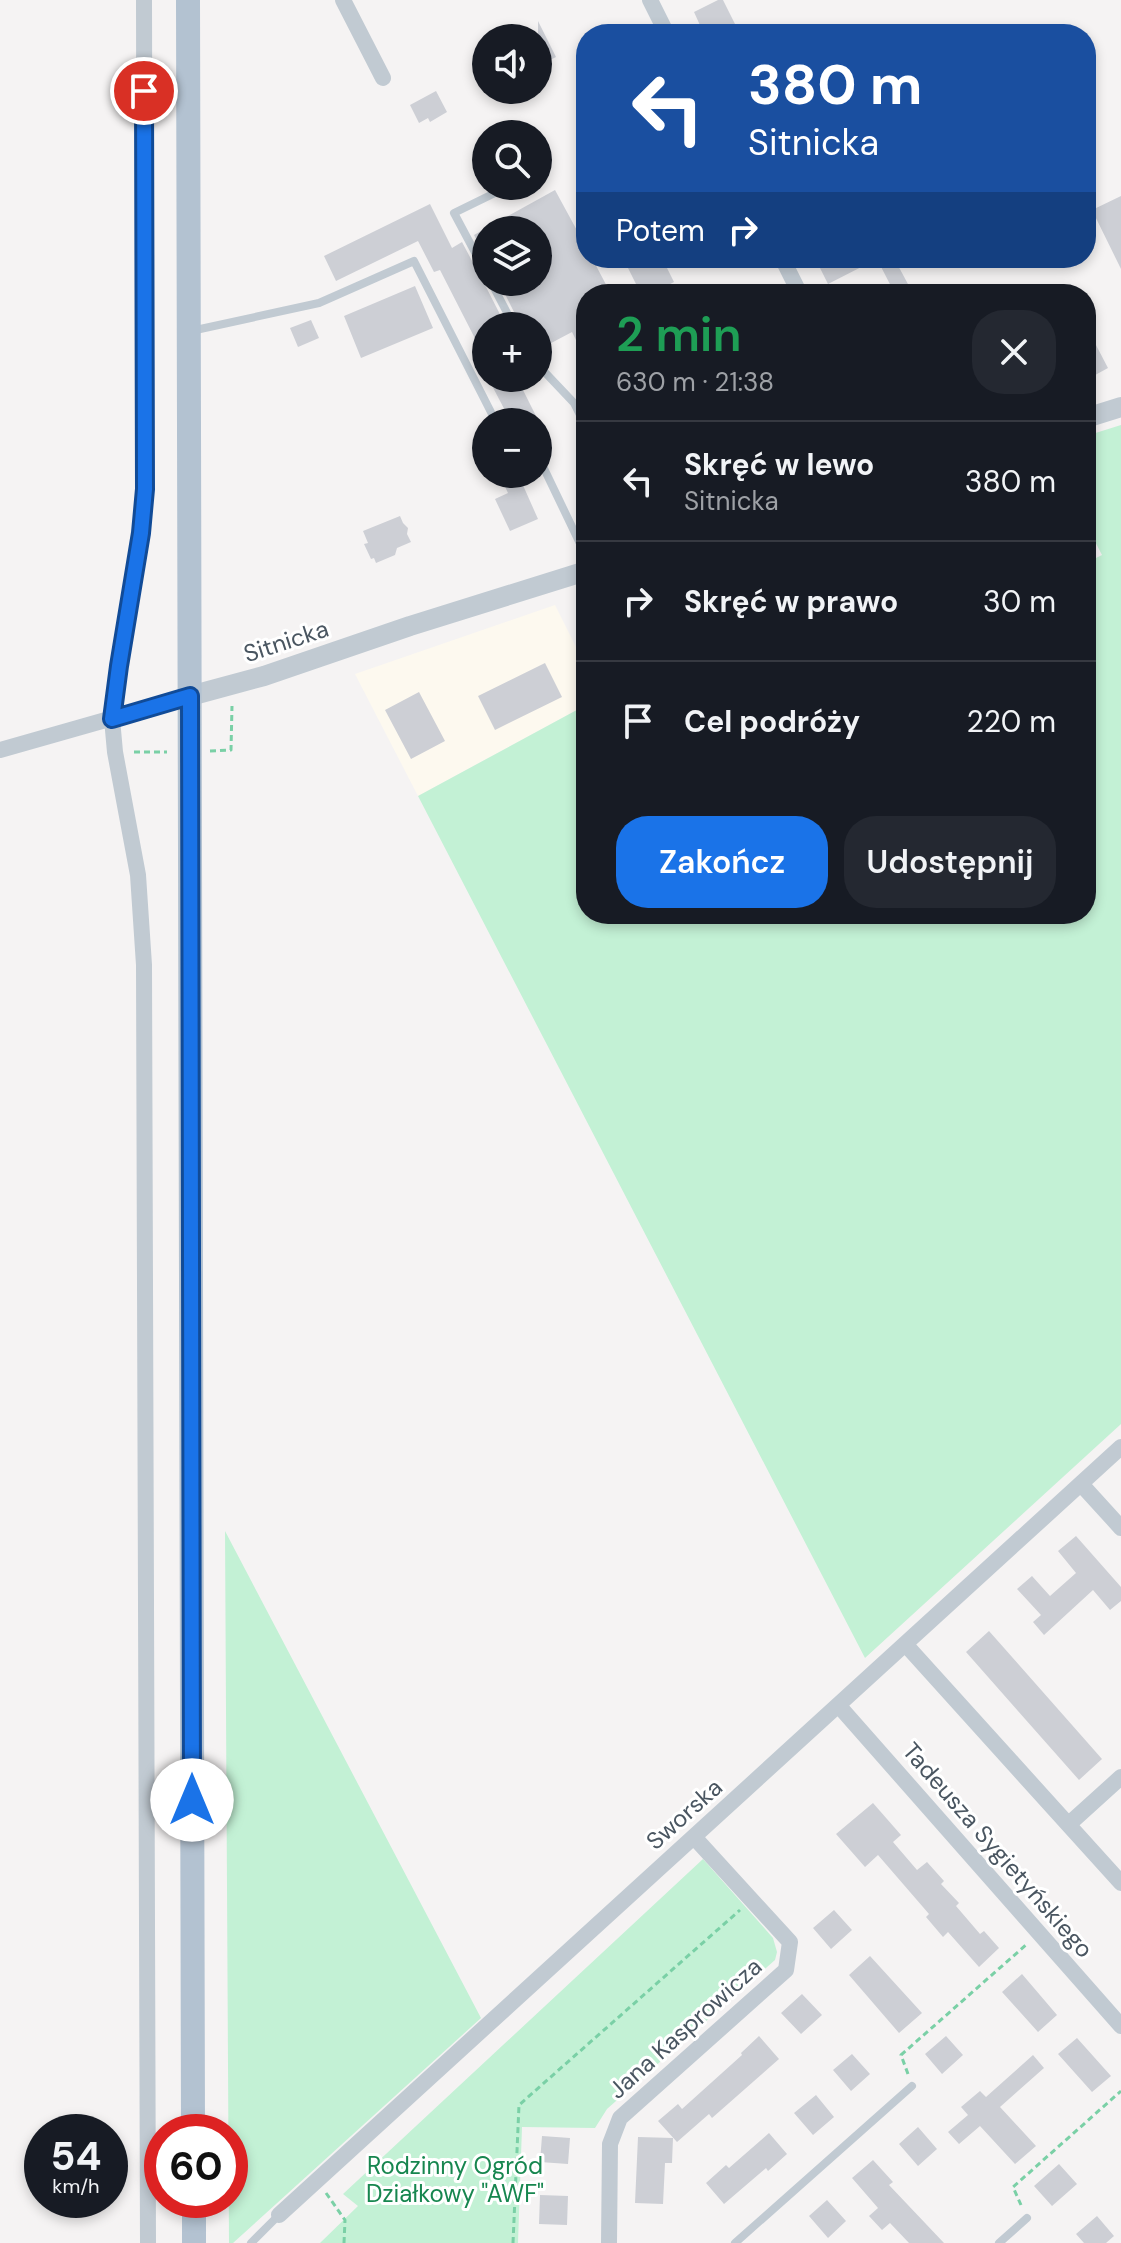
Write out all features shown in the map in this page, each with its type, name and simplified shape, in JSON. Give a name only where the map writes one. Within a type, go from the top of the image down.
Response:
[{"type":"main road","points":[[188,0],[193,2114]]},
{"type":"main road","points":[[194,2218],[194,2243]]},
{"type":"street","points":[[144,0],[145,489],[112,719],[115,752],[138,875],[144,965],[148,2243]]},
{"type":"street","points":[[343,0],[383,78]]},
{"type":"street","points":[[650,0],[662,24]]},
{"type":"street","points":[[1096,415],[1121,407]]},
{"type":"street","name":"Sitnicka","points":[[0,750],[264,676],[576,574]]},
{"type":"street","name":"Sworska","points":[[279,2215],[1121,1447]]},
{"type":"street","points":[[1081,1484],[1121,1528]]},
{"type":"street","points":[[906,1645],[1121,1883]]},
{"type":"street","name":"Tadeusza Sygietyńskiego","points":[[839,1706],[1121,2026]]},
{"type":"street","points":[[1069,1824],[1121,1777]]},
{"type":"street","name":"Jana Kasprowicza","points":[[609,2243],[610,2144],[620,2118],[786,1970],[790,1942],[694,1837]]},
{"type":"lane","points":[[472,247],[454,213],[480,200]]},
{"type":"lane","points":[[188,331],[319,303],[414,261],[489,408]]},
{"type":"lane","points":[[552,380],[576,407]]},
{"type":"lane","points":[[552,485],[576,535]]},
{"type":"lane","points":[[735,2243],[912,2086]]},
{"type":"lane","points":[[251,2243],[279,2215]]},
{"type":"lane","points":[[999,2243],[1027,2218]]},
{"type":"path","points":[[207,751],[231,750],[232,705],[235,703]]},
{"type":"path","points":[[115,752],[172,752]]},
{"type":"path","points":[[513,2243],[519,2105],[751,1900]]},
{"type":"path","points":[[912,2086],[901,2055],[1039,1934]]},
{"type":"path","points":[[1027,2218],[1013,2187],[1121,2091]]},
{"type":"path","points":[[316,2181],[345,2220],[344,2243]]},
{"type":"shaded area","points":[[555,605],[576,647],[576,710],[418,796],[355,674]]},
{"type":"green space","points":[[1121,425],[1121,1424],[865,1658],[418,796],[576,710],[576,924],[1096,924],[1096,558],[1102,555],[1096,543],[1096,433]]},
{"type":"green space","points":[[225,1531],[481,2018],[233,2243],[229,2243],[229,2218],[248,2218],[248,2114],[228,2114]]},
{"type":"green space","name":"Rodzinny Ogród Działkowy \"AWF\"","points":[[703,1859],[773,1938],[777,1952],[775,1960],[607,2109],[595,2128],[522,2127],[518,2243],[320,2243],[358,2206],[343,2194]]},
{"type":"building","points":[[723,0],[735,24],[699,24],[694,12]]},
{"type":"building","points":[[436,91],[447,112],[430,122],[428,118],[419,123],[410,105]]},
{"type":"building","points":[[555,190],[576,229],[576,268],[597,268],[606,284],[576,284],[576,340],[572,332],[552,343],[552,312],[514,312],[506,296],[552,296],[552,216],[508,216],[537,200],[552,200]]},
{"type":"building","points":[[1121,196],[1121,269],[1096,218],[1096,208]]},
{"type":"building","points":[[430,204],[452,248],[462,242],[472,261],[472,296],[491,296],[499,312],[472,312],[472,333],[440,270],[434,272],[418,241],[336,281],[324,256]]},
{"type":"building","points":[[628,268],[667,268],[674,282],[670,284],[636,284]]},
{"type":"building","points":[[820,268],[859,268],[828,284]]},
{"type":"building","points":[[882,268],[899,268],[908,284],[890,284]]},
{"type":"building","points":[[415,286],[433,328],[361,358],[344,316]]},
{"type":"building","points":[[311,320],[319,338],[298,347],[290,328]]},
{"type":"building","points":[[1096,345],[1108,368],[1096,375]]},
{"type":"building","points":[[495,392],[524,392],[532,408],[504,408]]},
{"type":"building","points":[[506,488],[524,488],[538,519],[510,531],[495,499],[508,493]]},
{"type":"building","points":[[400,516],[408,528],[411,542],[397,548],[395,555],[376,563],[364,544],[368,543],[363,531]]},
{"type":"building","points":[[545,663],[562,697],[495,730],[478,696]]},
{"type":"building","points":[[419,692],[445,741],[411,759],[385,710]]},
{"type":"building","points":[[1076,1536],[1121,1587],[1121,1601],[1110,1610],[1093,1590],[1044,1635],[1033,1622],[1041,1615],[1017,1589],[1032,1576],[1050,1596],[1076,1573],[1058,1551]]},
{"type":"building","points":[[989,1631],[1102,1759],[1079,1780],[966,1652]]},
{"type":"building","points":[[873,1803],[901,1835],[893,1842],[917,1870],[927,1862],[944,1881],[941,1884],[959,1903],[956,1906],[980,1934],[984,1931],[999,1948],[979,1967],[948,1932],[943,1937],[926,1917],[929,1914],[878,1855],[865,1867],[836,1834]]},
{"type":"building","points":[[834,1910],[852,1930],[831,1949],[813,1928]]},
{"type":"building","points":[[870,1956],[922,2013],[899,2033],[849,1975]]},
{"type":"building","points":[[1022,1974],[1057,2015],[1038,2032],[1002,1992]]},
{"type":"building","points":[[802,1994],[822,2015],[801,2034],[781,2013]]},
{"type":"building","points":[[759,2036],[779,2059],[712,2118],[709,2114],[677,2142],[658,2121],[678,2104],[682,2109]]},
{"type":"building","points":[[946,2036],[963,2055],[942,2074],[925,2054]]},
{"type":"building","points":[[1077,2038],[1111,2076],[1092,2092],[1058,2054]]},
{"type":"building","points":[[852,2054],[870,2074],[851,2091],[833,2070]]},
{"type":"building","points":[[1033,2055],[1044,2068],[1000,2107],[1036,2146],[1015,2164],[980,2126],[959,2144],[948,2132],[968,2115],[961,2107],[980,2091],[986,2097]]},
{"type":"building","points":[[816,2095],[834,2117],[813,2135],[794,2113]]},
{"type":"building","points":[[918,2127],[937,2149],[918,2166],[899,2144]]},
{"type":"building","points":[[769,2133],[787,2154],[724,2204],[706,2183],[726,2165],[729,2168]]},
{"type":"building","points":[[542,2136],[570,2138],[568,2164],[540,2162]]},
{"type":"building","points":[[638,2137],[673,2138],[672,2163],[665,2163],[663,2204],[635,2203]]},
{"type":"building","points":[[873,2160],[893,2182],[889,2185],[944,2243],[909,2243],[890,2223],[882,2230],[869,2216],[878,2208],[852,2178]]},
{"type":"building","points":[[1059,2164],[1077,2184],[1052,2206],[1034,2186]]},
{"type":"building","points":[[540,2195],[568,2196],[567,2225],[539,2224]]},
{"type":"building","points":[[827,2200],[846,2221],[828,2238],[809,2216]]},
{"type":"building","points":[[1097,2216],[1114,2236],[1106,2243],[1084,2243],[1076,2234]]},
{"type":"route","points":[[144,91],[145,489],[112,719],[190,696],[192,1800]]}]
